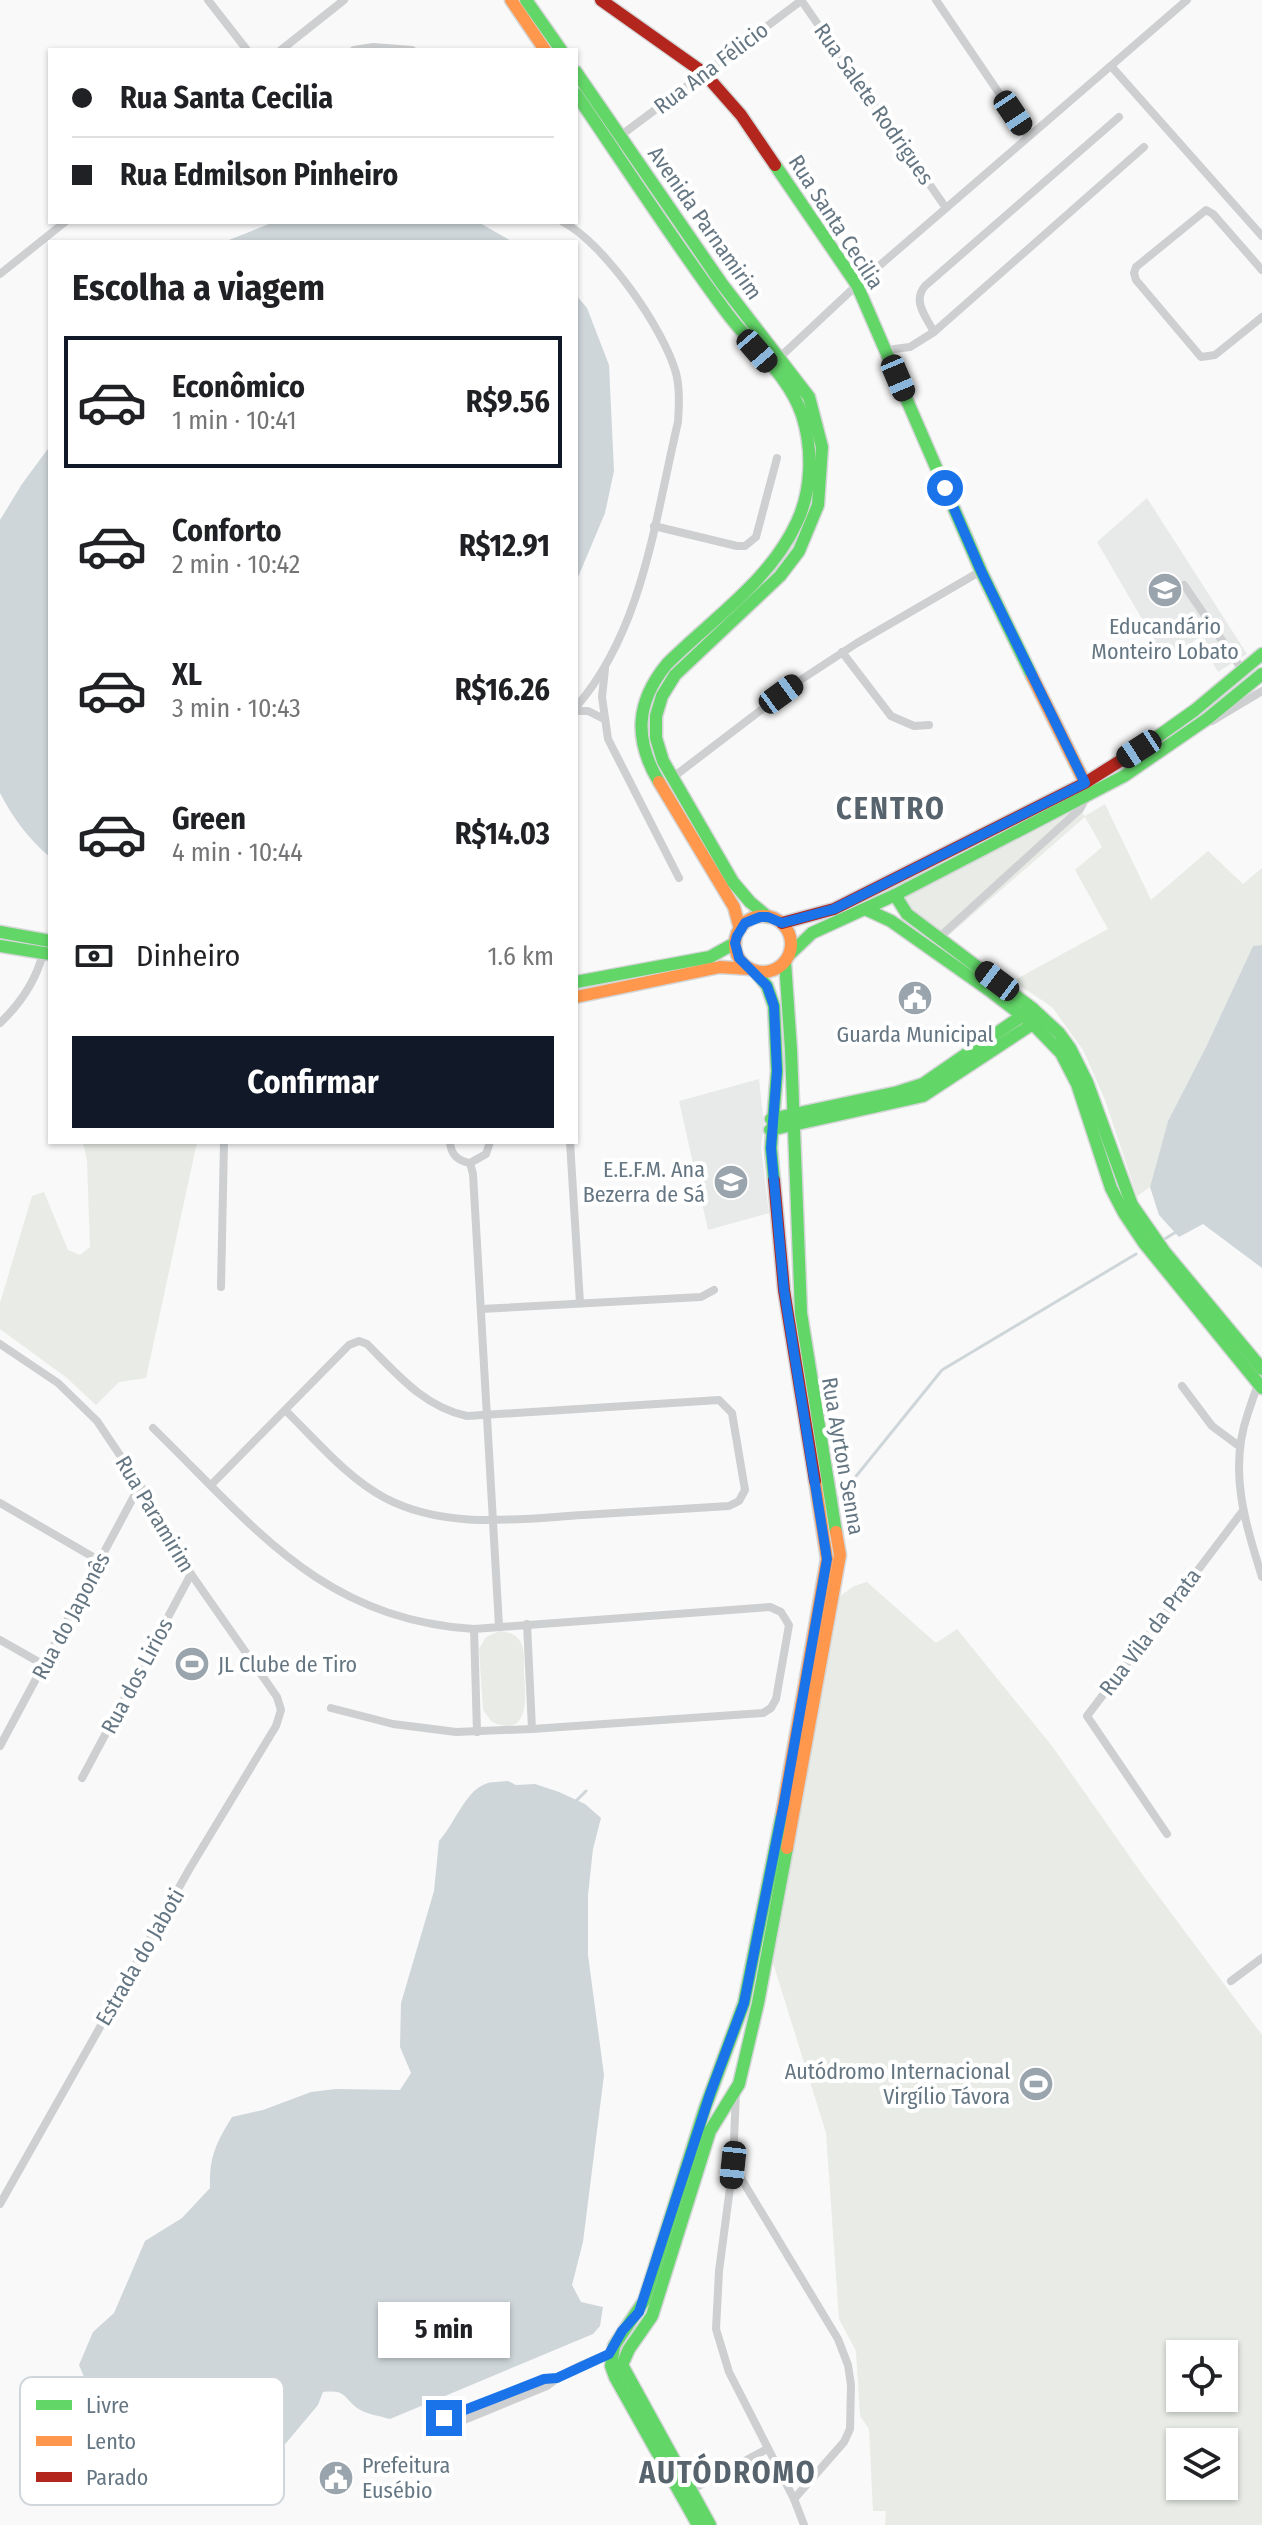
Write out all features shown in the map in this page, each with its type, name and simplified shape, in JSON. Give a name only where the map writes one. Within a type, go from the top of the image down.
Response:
[{"type":"street","points":[[208,0],[245,48]]},
{"type":"street","points":[[284,48],[344,0]]},
{"type":"street","points":[[511,0],[544,48]]},
{"type":"street","points":[[526,0],[560,48]]},
{"type":"street","name":"Rua Santa Cecilia","points":[[601,0],[704,73],[741,115],[857,285],[981,571],[1085,783]]},
{"type":"street","name":"Rua Ana Félicio","points":[[620,136],[801,0]]},
{"type":"street","name":"Rua Salete Rodrigues","points":[[801,0],[946,208]]},
{"type":"street","points":[[936,0],[1028,136]]},
{"type":"street","points":[[779,358],[857,285],[1187,0]]},
{"type":"street","points":[[1111,66],[1262,236]]},
{"type":"street","name":"Avenida Parnamirim","points":[[578,75],[722,284],[809,397],[822,447],[818,505],[799,551],[780,576],[675,675],[656,708],[653,727],[656,745],[734,907],[740,929]]},
{"type":"street","name":"Avenida Parnamirim","points":[[578,97],[728,314],[792,393],[802,416],[809,447],[809,477],[798,521],[775,559],[658,675],[643,705],[641,720],[643,748],[649,765],[740,891],[768,917]]},
{"type":"street","points":[[934,332],[919,302],[920,292],[925,286],[1119,117]]},
{"type":"street","points":[[886,350],[910,347],[934,332],[1144,147]]},
{"type":"street","points":[[1262,270],[1206,210],[1136,267],[1134,273],[1136,280],[1201,357],[1215,355],[1262,317]]},
{"type":"street","points":[[0,274],[62,224]]},
{"type":"street","points":[[567,224],[599,248],[658,332],[676,375],[679,398],[678,422],[629,619],[605,668],[578,706]]},
{"type":"street","points":[[654,526],[737,546],[751,543],[756,537],[777,458]]},
{"type":"street","points":[[672,778],[746,719],[842,652],[981,571]]},
{"type":"street","points":[[1184,585],[1243,671]]},
{"type":"street","points":[[714,619],[724,629]]},
{"type":"street","points":[[842,652],[891,716],[914,726],[929,725]]},
{"type":"street","points":[[782,923],[834,909],[1085,783],[1155,739],[1262,654]]},
{"type":"street","points":[[605,668],[602,697],[608,739],[679,878]]},
{"type":"street","points":[[578,997],[720,967],[771,971],[812,933],[895,895],[1087,796],[1161,753],[1262,674]]},
{"type":"street","points":[[1190,732],[1262,691]]},
{"type":"street","points":[[578,709],[604,719]]},
{"type":"street","points":[[942,939],[944,933],[1080,809],[1087,796]]},
{"type":"street","points":[[895,895],[907,914],[942,939],[1032,1016],[1061,1053],[1077,1084],[1111,1188],[1124,1213],[1150,1250],[1261,1383],[1239,1446],[1239,1484],[1242,1512],[1262,1577]]},
{"type":"street","points":[[865,909],[901,928],[1059,1033],[1078,1063],[1124,1188],[1139,1216],[1164,1251],[1262,1369]]},
{"type":"street","points":[[752,970],[739,958],[735,943],[740,929],[752,919],[768,917],[782,923],[791,937],[787,958]]},
{"type":"street","points":[[0,932],[48,950]]},
{"type":"street","points":[[578,982],[710,957],[735,943]]},
{"type":"street","points":[[0,946],[48,950]]},
{"type":"street","points":[[0,1023],[23,998],[48,950]]},
{"type":"street","name":"Rua Ayrton Senna","points":[[736,2092],[767,1958],[826,1641],[834,1557],[801,1313],[787,958]]},
{"type":"street","name":"Rua Ayrton Senna","points":[[609,2354],[644,2301],[710,2094],[744,2003],[834,1557],[825,1535],[784,1290],[771,1124],[777,1071],[774,1006],[767,986],[752,970]]},
{"type":"street","points":[[771,1124],[795,1121],[923,1084],[1032,1016]]},
{"type":"street","points":[[221,1287],[224,1144]]},
{"type":"street","points":[[451,1144],[457,1158],[470,1163],[486,1154],[489,1144]]},
{"type":"street","points":[[570,1144],[580,1303]]},
{"type":"street","points":[[470,1163],[499,1626]]},
{"type":"street","points":[[481,1309],[701,1297],[714,1290]]},
{"type":"street","points":[[211,1485],[349,1345],[359,1341],[367,1344],[418,1394],[436,1406],[467,1416],[719,1400],[732,1413],[745,1486],[739,1501],[729,1506],[493,1520],[432,1515],[386,1499],[345,1470],[285,1410]]},
{"type":"street","name":"Rua Paramirim","points":[[0,1344],[72,1395],[97,1421],[140,1485],[191,1574],[277,1697],[281,1710]]},
{"type":"street","points":[[1182,1386],[1212,1426],[1239,1446]]},
{"type":"street","points":[[153,1428],[290,1561],[339,1593],[413,1621],[474,1629],[770,1607],[781,1612],[789,1625],[776,1699],[771,1708],[763,1713],[477,1732],[414,1728],[331,1708]]},
{"type":"street","name":"Rua do Japonês","points":[[0,1746],[140,1485]]},
{"type":"street","points":[[0,1503],[100,1561]]},
{"type":"street","name":"Rua Vila da Prata","points":[[1167,1834],[1087,1716],[1242,1512]]},
{"type":"street","points":[[1253,1549],[1262,1543]]},
{"type":"street","name":"Rua dos Lirios","points":[[82,1778],[191,1574]]},
{"type":"street","points":[[527,1624],[532,1729]]},
{"type":"street","points":[[474,1629],[477,1732]]},
{"type":"street","points":[[0,1640],[44,1665]]},
{"type":"street","name":"Estrada do Jaboti","points":[[0,2204],[190,1868],[276,1726],[281,1710]]},
{"type":"street","points":[[1231,1981],[1262,1958]]},
{"type":"street","points":[[710,2525],[623,2370],[623,2360],[652,2316],[710,2131],[736,2092]]},
{"type":"street","points":[[736,2092],[733,2165],[719,2271],[716,2329],[729,2372],[794,2499],[804,2525]]},
{"type":"street","points":[[710,2094],[736,2116]]},
{"type":"street","points":[[733,2165],[838,2339],[848,2365],[850,2429],[844,2442],[794,2499]]},
{"type":"street","points":[[445,2423],[547,2386],[557,2378],[609,2354],[629,2349]]},
{"type":"street","points":[[609,2354],[615,2377],[698,2525]]},
{"type":"street","points":[[691,2490],[767,2449]]},
{"type":"shaded area","points":[[578,83],[798,382],[819,445],[815,506],[798,544],[776,573],[731,616],[727,611],[802,524],[810,427],[805,405],[794,386],[744,330],[578,91]]},
{"type":"shaded area","points":[[269,224],[482,224],[510,240],[229,240]]},
{"type":"shaded area","points":[[578,297],[587,308],[609,365],[614,471],[605,513],[578,577]]},
{"type":"shaded area","points":[[48,449],[48,855],[22,828],[0,793],[0,520]]},
{"type":"shaded area","name":"Educandário Monteiro Lobato","points":[[1147,498],[1247,654],[1218,672],[1198,638],[1166,660],[1097,542]]},
{"type":"shaded area","points":[[1105,804],[1151,900],[1208,851],[1243,884],[1262,868],[1262,945],[1253,946],[1168,1121],[1150,1187],[1137,1196],[1105,1100],[1083,1050],[1052,1007],[1013,981],[1108,929],[1075,870],[1102,847],[1085,817],[948,936],[904,905],[904,894],[1077,807],[1085,816]]},
{"type":"shaded area","points":[[1262,945],[1262,1268],[1203,1224],[1179,1237],[1159,1215],[1150,1187],[1168,1121],[1253,946]]},
{"type":"shaded area","name":"E.E.F.M. Ana Bezerra de Sá","points":[[759,1079],[764,1123],[761,1148],[769,1213],[708,1230],[679,1101]]},
{"type":"shaded area","points":[[83,1144],[197,1144],[146,1378],[119,1382],[96,1405],[67,1378],[0,1329],[0,1303],[32,1196],[44,1192],[68,1250],[80,1255],[90,1247],[87,1161]]},
{"type":"shaded area","name":"Autódromo Internacional Virgílio Távora","points":[[867,1582],[936,1643],[957,1629],[1052,1746],[1142,1874],[1262,2035],[1262,2525],[885,2525],[886,2511],[873,2511],[869,2429],[860,2416],[856,2351],[839,2319],[826,2133],[773,1963],[840,1596],[854,1586]]},
{"type":"shaded area","points":[[500,1631],[517,1637],[524,1658],[523,1713],[513,1725],[504,1726],[492,1722],[483,1710],[479,1649],[486,1637]]},
{"type":"shaded area","points":[[508,1781],[516,1785],[535,1784],[585,1804],[601,1818],[593,1849],[588,1895],[588,1955],[604,2075],[583,2242],[572,2285],[581,2302],[603,2307],[600,2326],[593,2334],[390,2419],[360,2410],[340,2393],[323,2392],[318,2405],[284,2445],[284,2377],[84,2377],[79,2365],[93,2332],[114,2313],[145,2241],[182,2218],[210,2188],[215,2151],[232,2117],[263,2110],[311,2092],[336,2089],[400,2090],[411,2073],[400,2047],[401,2003],[434,1891],[439,1841],[465,1802],[477,1789],[489,1783]]},
{"type":"waterway","points":[[1163,1240],[1176,1232]]},
{"type":"waterway","points":[[836,1501],[942,1370],[1136,1254]]},
{"type":"waterway","points":[[575,1802],[586,1791]]},
{"type":"traffic: fast","points":[[526,0],[560,48]]},
{"type":"traffic: fast","points":[[578,75],[722,284],[809,397],[822,447],[818,505],[799,551],[780,576],[675,675],[662,696],[656,716],[656,738],[663,761],[733,882],[768,917]]},
{"type":"traffic: fast","points":[[578,97],[707,286],[788,387],[802,415],[808,442],[806,497],[786,543],[756,581],[667,664],[649,693],[644,707],[642,736],[659,782]]},
{"type":"traffic: fast","points":[[775,165],[857,285],[981,571],[1032,676]]},
{"type":"traffic: fast","points":[[1150,742],[1195,710],[1262,654]]},
{"type":"traffic: fast","points":[[790,954],[812,933],[895,895],[1124,776],[1207,719],[1262,674]]},
{"type":"traffic: fast","points":[[895,895],[907,914],[1032,1008],[1059,1033],[1087,1082],[1132,1205],[1164,1251],[1262,1369]]},
{"type":"traffic: fast","points":[[865,909],[891,921],[989,990],[1033,1024],[1061,1053],[1077,1084],[1111,1188],[1124,1213],[1144,1243],[1262,1388]]},
{"type":"traffic: fast","points":[[0,932],[48,941]]},
{"type":"traffic: fast","points":[[578,982],[710,957],[735,943]]},
{"type":"traffic: fast","points":[[0,946],[48,954]]},
{"type":"traffic: fast","points":[[785,962],[801,1313],[836,1532]]},
{"type":"traffic: fast","points":[[755,971],[767,986],[774,1006],[777,1071],[771,1148],[774,1180]]},
{"type":"traffic: fast","points":[[771,1119],[923,1084],[1026,1013]]},
{"type":"traffic: fast","points":[[770,1130],[923,1096],[1037,1021]]},
{"type":"traffic: fast","points":[[698,2525],[611,2366],[614,2346],[644,2301],[705,2108],[744,2003],[782,1814]]},
{"type":"traffic: fast","points":[[710,2525],[622,2365],[652,2316],[710,2131],[739,2084],[758,2003],[787,1848]]},
{"type":"traffic: slow","points":[[511,0],[544,48]]},
{"type":"traffic: slow","points":[[1032,676],[1085,783]]},
{"type":"traffic: slow","points":[[659,782],[734,907],[740,929]]},
{"type":"traffic: slow","points":[[763,916],[783,924],[791,944],[783,964],[763,972],[743,964],[735,944],[743,924],[763,916]]},
{"type":"traffic: slow","points":[[578,997],[720,967],[750,969]]},
{"type":"traffic: slow","points":[[782,1814],[827,1559],[815,1481]]},
{"type":"traffic: slow","points":[[787,1848],[840,1555],[836,1532]]},
{"type":"traffic: jam","points":[[601,0],[704,73],[741,115],[775,165]]},
{"type":"traffic: jam","points":[[782,923],[834,909],[1085,783],[1150,742]]},
{"type":"traffic: jam","points":[[774,1180],[784,1290],[815,1481]]},
{"type":"place","name":"Educandário Monteiro Lobato","points":[[1165,590]]},
{"type":"place","name":"Guarda Municipal","points":[[915,998]]},
{"type":"place","name":"E.E.F.M. Ana Bezerra de Sá","points":[[731,1182]]},
{"type":"place","name":"JL Clube de Tiro","points":[[192,1664]]},
{"type":"place","name":"Autódromo Internacional Virgílio Távora","points":[[1036,2084]]},
{"type":"place","name":"Prefeitura Eusébio","points":[[336,2478]]},
{"type":"district","name":"CENTRO","points":[[891,809]]},
{"type":"district","name":"AUTÓDROMO","points":[[728,2473]]},
{"type":"route","points":[[444,2418],[544,2379],[557,2378],[609,2354],[622,2331],[639,2312],[710,2094],[738,2025],[784,1803],[813,1647],[827,1547],[784,1290],[771,1148],[777,1071],[774,1006],[767,986],[739,958],[735,943],[737,936],[745,923],[752,919],[768,917],[782,923],[834,909],[1085,783],[981,571],[945,488]]}]
